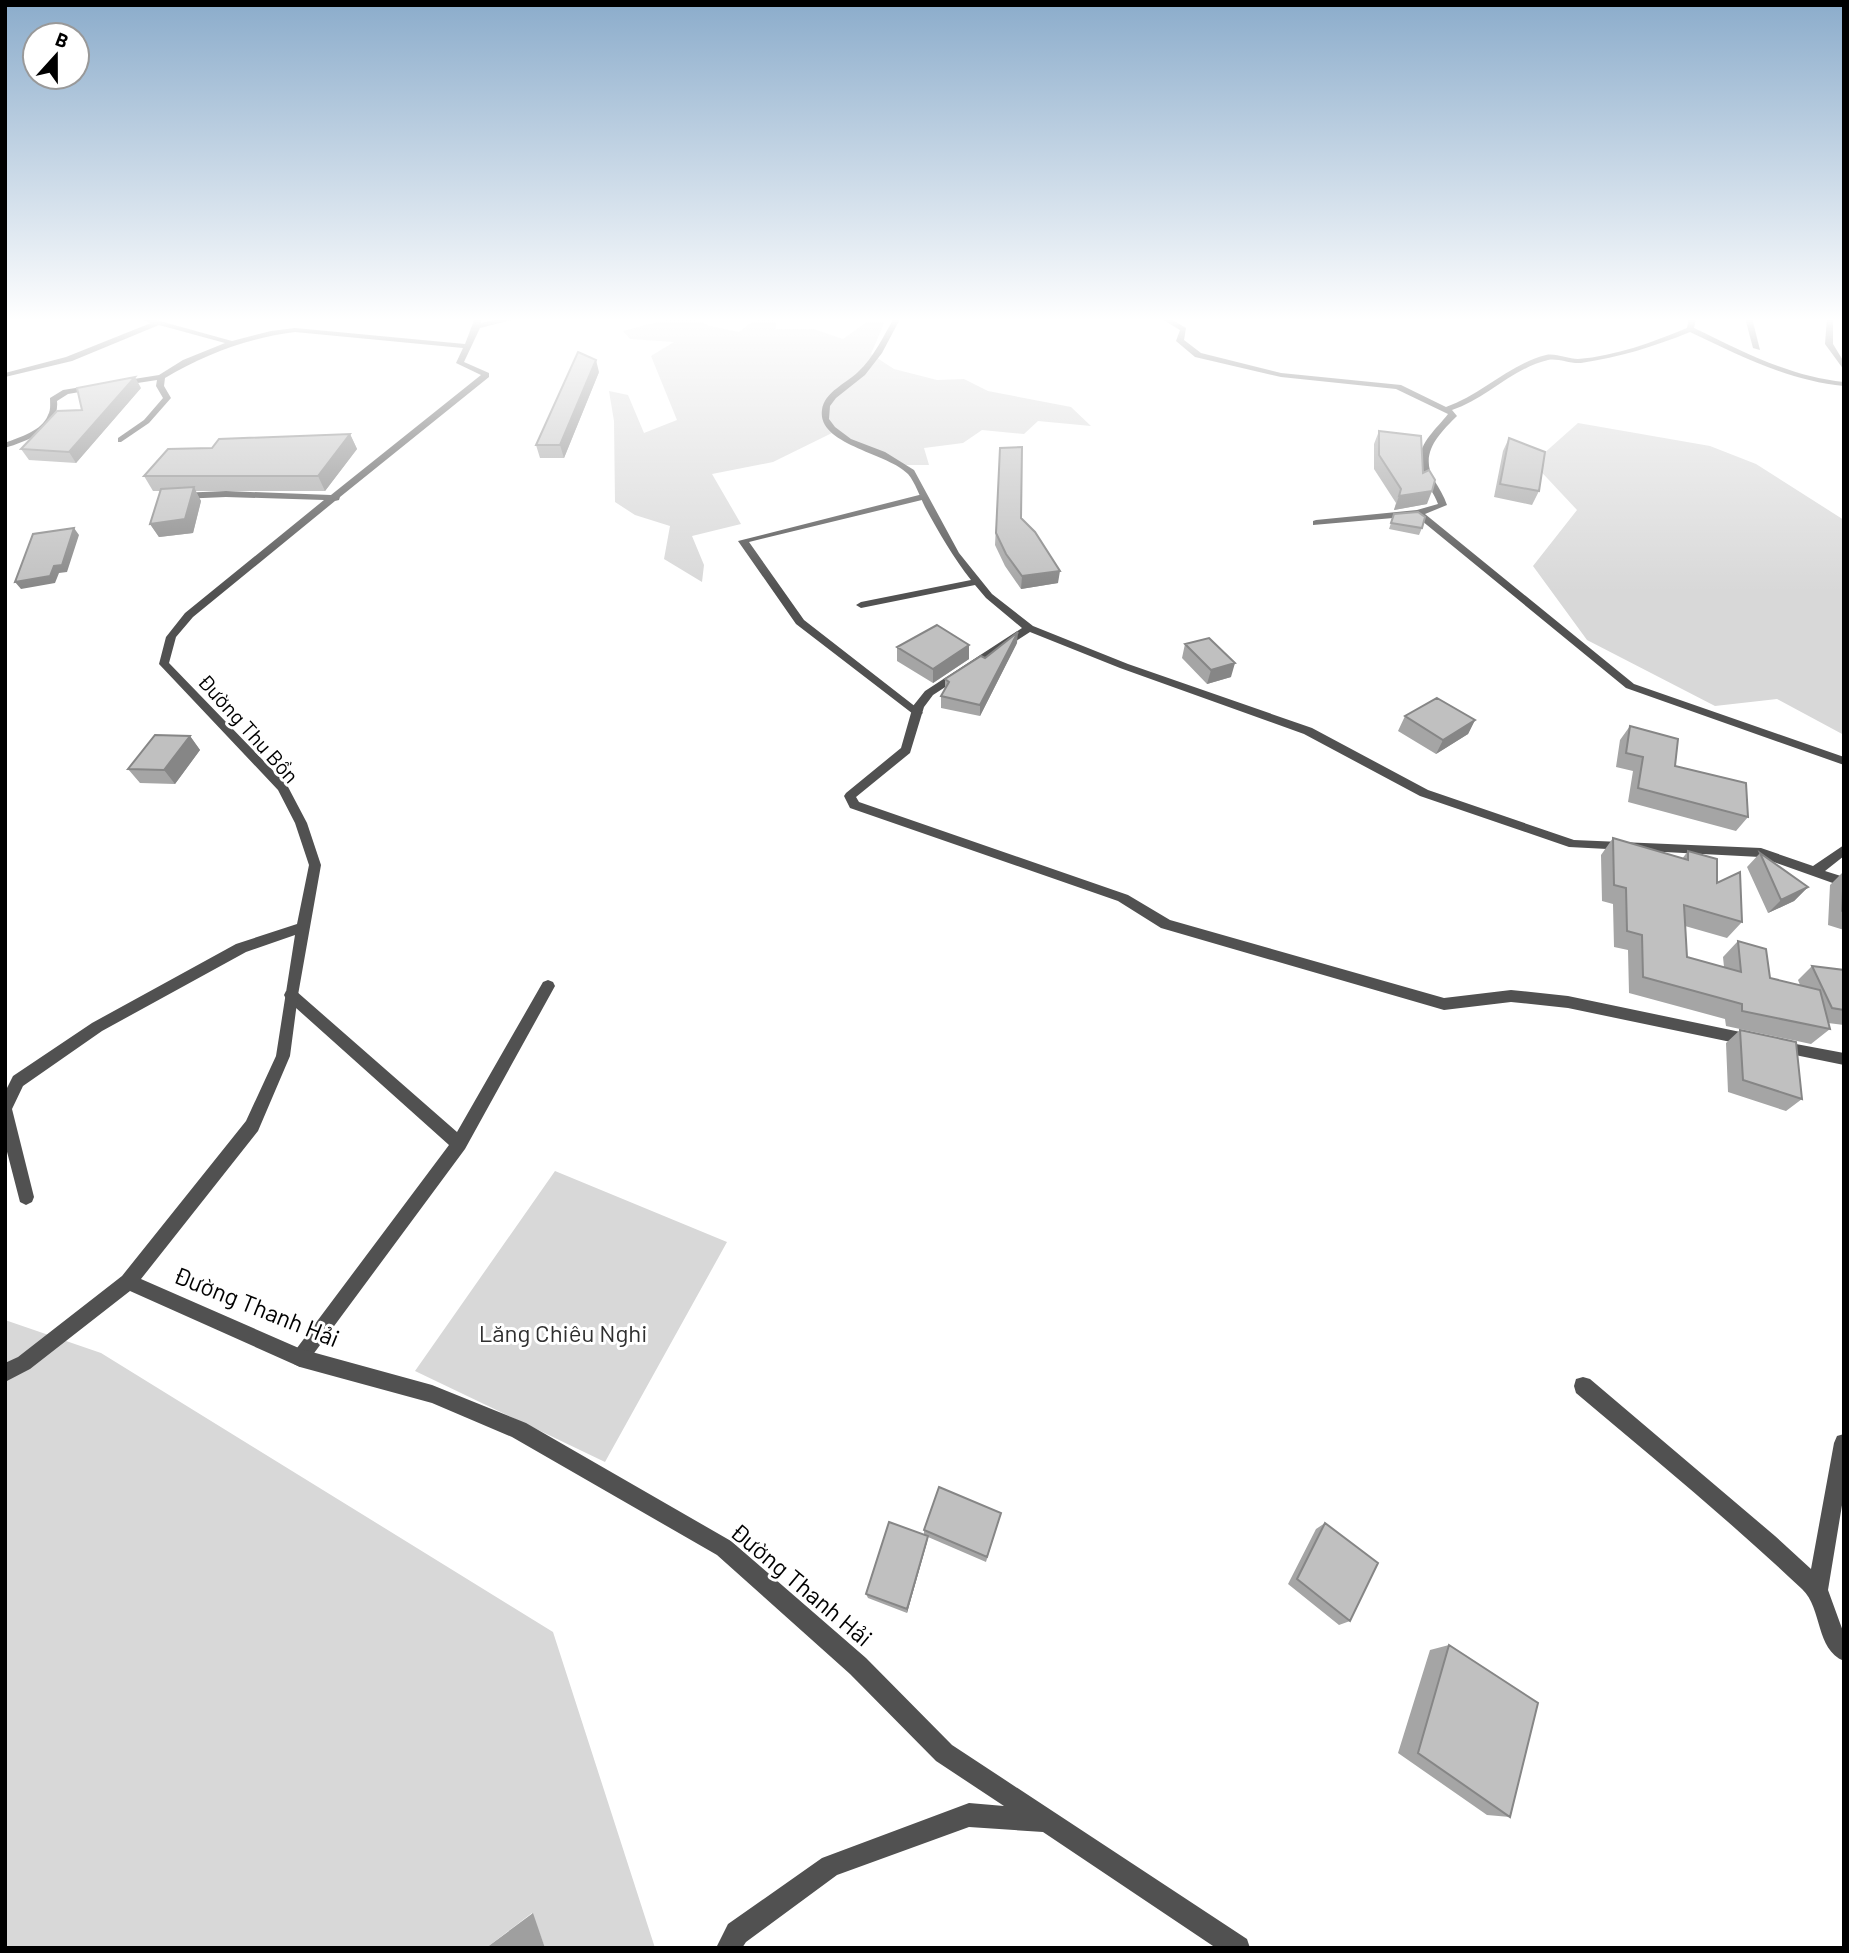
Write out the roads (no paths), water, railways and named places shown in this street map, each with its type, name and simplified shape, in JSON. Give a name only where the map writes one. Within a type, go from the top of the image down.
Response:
[{"type":"street","points":[[5,446],[40,429],[50,421],[55,409]]},
{"type":"street","points":[[121,440],[161,409]]},
{"type":"street","name":"Đường Thu Bồn","points":[[5,1373],[24,1363],[128,1282],[252,1126],[284,1056],[290,995],[315,865],[301,823],[283,788],[164,664],[170,637],[189,615],[444,409]]},
{"type":"street","points":[[826,409],[825,419],[832,429],[848,441],[903,465],[920,486],[940,531],[976,582],[1029,628],[1124,666],[1308,731],[1424,793],[1573,844],[1761,853],[1844,882]]},
{"type":"street","points":[[1316,523],[1418,513],[1443,505],[1426,470],[1425,454],[1432,433],[1453,416],[1445,410]]},
{"type":"street","points":[[168,497],[226,494],[336,498]]},
{"type":"street","points":[[917,713],[800,622],[743,541],[923,497]]},
{"type":"street","points":[[1418,513],[1630,686],[1844,761]]},
{"type":"street","points":[[860,605],[976,582]]},
{"type":"street","points":[[1029,628],[929,692],[917,713],[905,750],[850,796],[854,805],[1123,898],[1166,924],[1444,1004],[1511,996],[1568,1002],[1844,1059]]},
{"type":"street","points":[[1815,872],[1844,849]]},
{"type":"street","points":[[26,1197],[5,1109],[18,1081],[97,1027],[241,948],[303,927]]},
{"type":"street","points":[[300,1357],[459,1144],[548,986]]},
{"type":"street","points":[[290,995],[459,1144]]},
{"type":"street","name":"Đường Thanh Hải","points":[[128,1282],[300,1357],[432,1394],[519,1430],[724,1548],[858,1666],[944,1753],[1238,1948]]},
{"type":"street","points":[[1583,1386],[1768,1543],[1818,1590]]},
{"type":"street","points":[[1844,1443],[1827,1527],[1818,1590],[1835,1640],[1844,1650]]},
{"type":"street","points":[[728,1948],[737,1933],[830,1866],[969,1815],[1048,1821]]},
{"type":"park label","name":"Lăng Chiêu Nghi","points":[[563,1332]]}]
